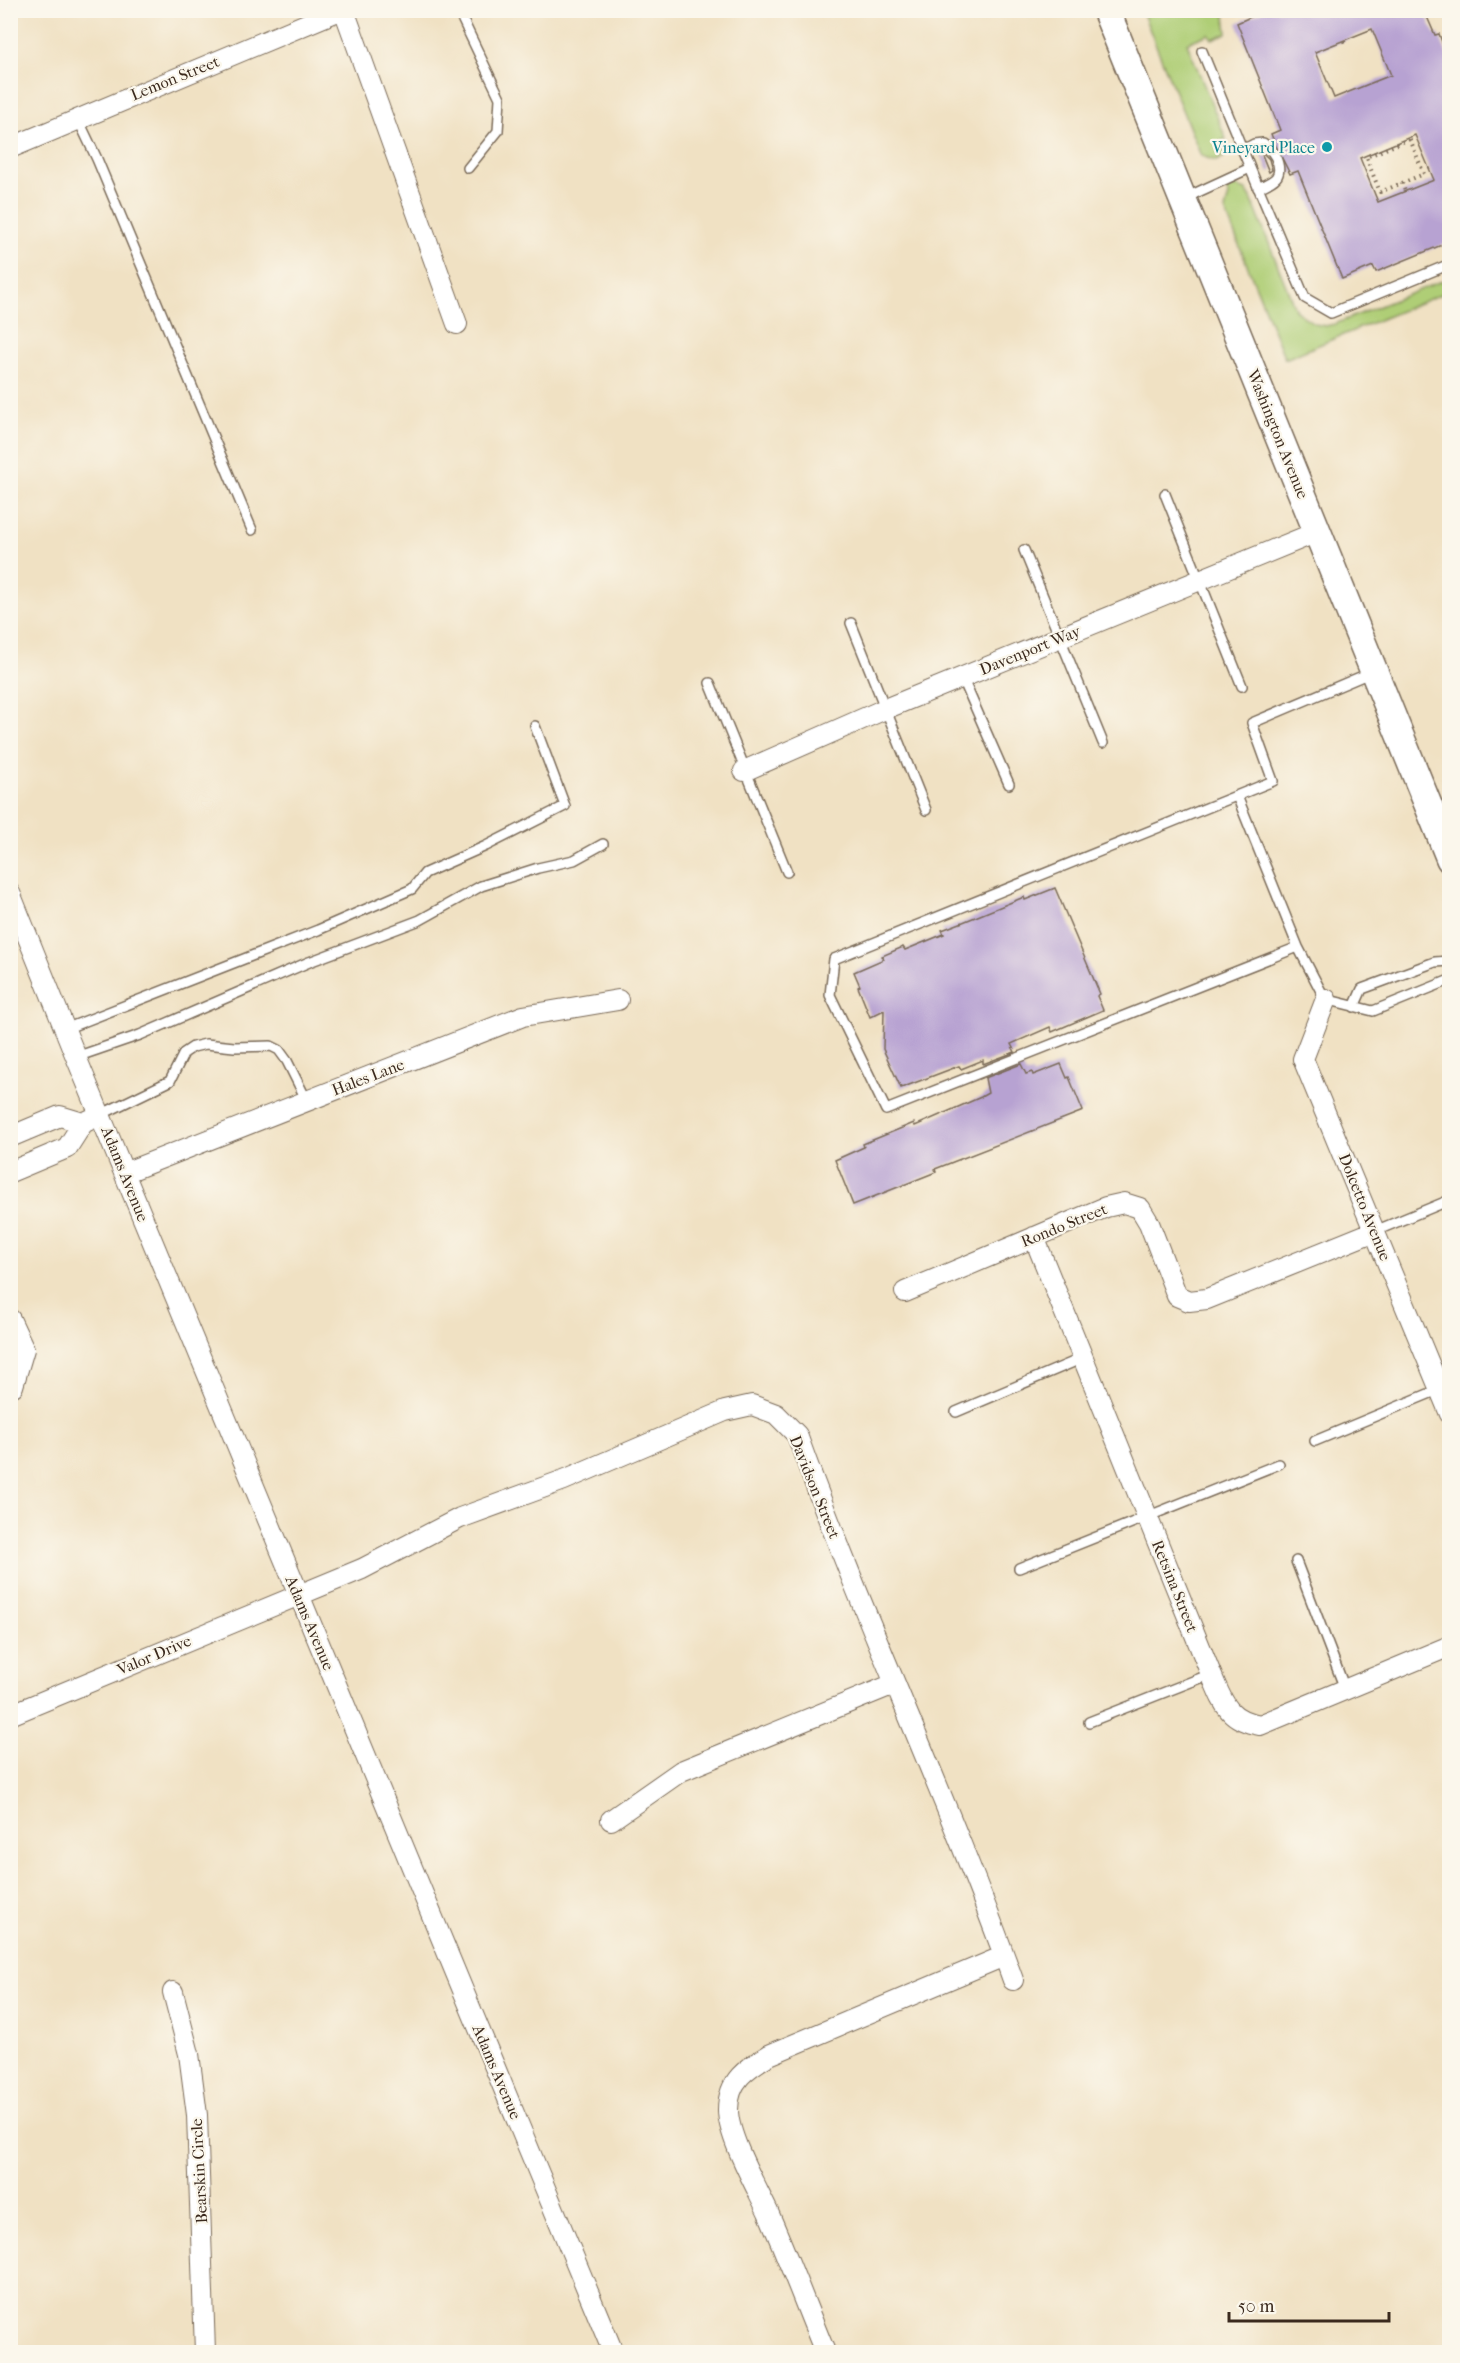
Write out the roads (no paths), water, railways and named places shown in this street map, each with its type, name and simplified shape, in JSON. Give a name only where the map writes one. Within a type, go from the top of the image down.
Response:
[{"type":"main road","name":"Washington Avenue","points":[[1106,10],[1449,859]]},
{"type":"street","name":"Lemon Street","points":[[10,148],[342,10]]},
{"type":"street","points":[[342,10],[457,324]]},
{"type":"street","name":"Davenport Way","points":[[744,771],[885,709],[1317,532]]},
{"type":"street","name":"Adams Avenue","points":[[10,893],[76,1057],[91,1119],[124,1173],[613,2352]]},
{"type":"street","name":"Dolcetto Avenue","points":[[1326,999],[1303,1059],[1444,1387],[1449,1414]]},
{"type":"street","name":"Hales Lane","points":[[124,1173],[523,1016],[618,1000]]},
{"type":"street","points":[[30,1164],[14,1135],[60,1116],[91,1119]]},
{"type":"street","points":[[10,1172],[67,1148],[91,1119]]},
{"type":"street","name":"Rondo Street","points":[[905,1292],[1106,1207],[1124,1203],[1140,1208],[1149,1223],[1177,1296],[1189,1300],[1207,1299],[1375,1231]]},
{"type":"street","name":"Retsina Street","points":[[1034,1237],[1211,1674],[1231,1714],[1244,1722],[1260,1725],[1449,1646]]},
{"type":"street","points":[[10,1319],[24,1349],[13,1386],[10,1388]]},
{"type":"street","name":"Davidson Street","points":[[298,1595],[362,1569],[460,1518],[564,1480],[724,1411],[752,1405],[776,1414],[797,1436],[894,1684],[987,1908],[1013,1980]]},
{"type":"street","name":"Valor Drive","points":[[10,1715],[298,1595]]},
{"type":"street","points":[[611,1820],[681,1771],[894,1684]]},
{"type":"street","points":[[825,2352],[769,2214],[735,2141],[728,2111],[731,2089],[745,2069],[769,2055],[1004,1956]]},
{"type":"street","name":"Bearskin Circle","points":[[173,1992],[189,2054],[197,2115],[205,2352]]},
{"type":"lane","points":[[458,10],[500,98],[498,131],[468,168]]},
{"type":"lane","points":[[1202,51],[1305,298],[1331,313],[1449,264]]},
{"type":"lane","points":[[78,118],[252,530]]},
{"type":"lane","points":[[1243,150],[1254,144],[1263,143],[1271,149],[1280,167],[1272,182],[1258,188]]},
{"type":"lane","points":[[1182,198],[1250,168]]},
{"type":"lane","points":[[1165,494],[1242,686]]},
{"type":"lane","points":[[1024,550],[1103,743]]},
{"type":"lane","points":[[851,623],[926,810]]},
{"type":"lane","points":[[1298,947],[886,1110],[830,995],[834,959],[1273,781],[1252,723],[1372,672]]},
{"type":"lane","points":[[962,677],[1009,784]]},
{"type":"lane","points":[[710,683],[744,771],[788,872]]},
{"type":"lane","points":[[65,1029],[318,930],[412,889],[425,873],[486,846],[565,806],[535,726]]},
{"type":"lane","points":[[1237,796],[1298,947],[1326,999],[1373,1011],[1449,980]]},
{"type":"lane","points":[[76,1057],[140,1035],[309,962],[420,920],[481,886],[538,868],[574,861],[603,844]]},
{"type":"lane","points":[[1354,1007],[1362,989],[1435,962],[1449,961]]},
{"type":"lane","points":[[91,1119],[170,1081],[184,1053],[193,1047],[206,1044],[234,1047],[266,1045],[279,1050],[287,1060],[307,1101]]},
{"type":"lane","points":[[1375,1231],[1449,1200]]},
{"type":"lane","points":[[956,1412],[1083,1358]]},
{"type":"lane","points":[[1315,1441],[1444,1387]]},
{"type":"lane","points":[[1019,1568],[1279,1464]]},
{"type":"lane","points":[[1296,1561],[1345,1689]]},
{"type":"lane","points":[[1089,1722],[1211,1674]]},
{"type":"place","name":"Vineyard Place","points":[[1327,147]]}]
